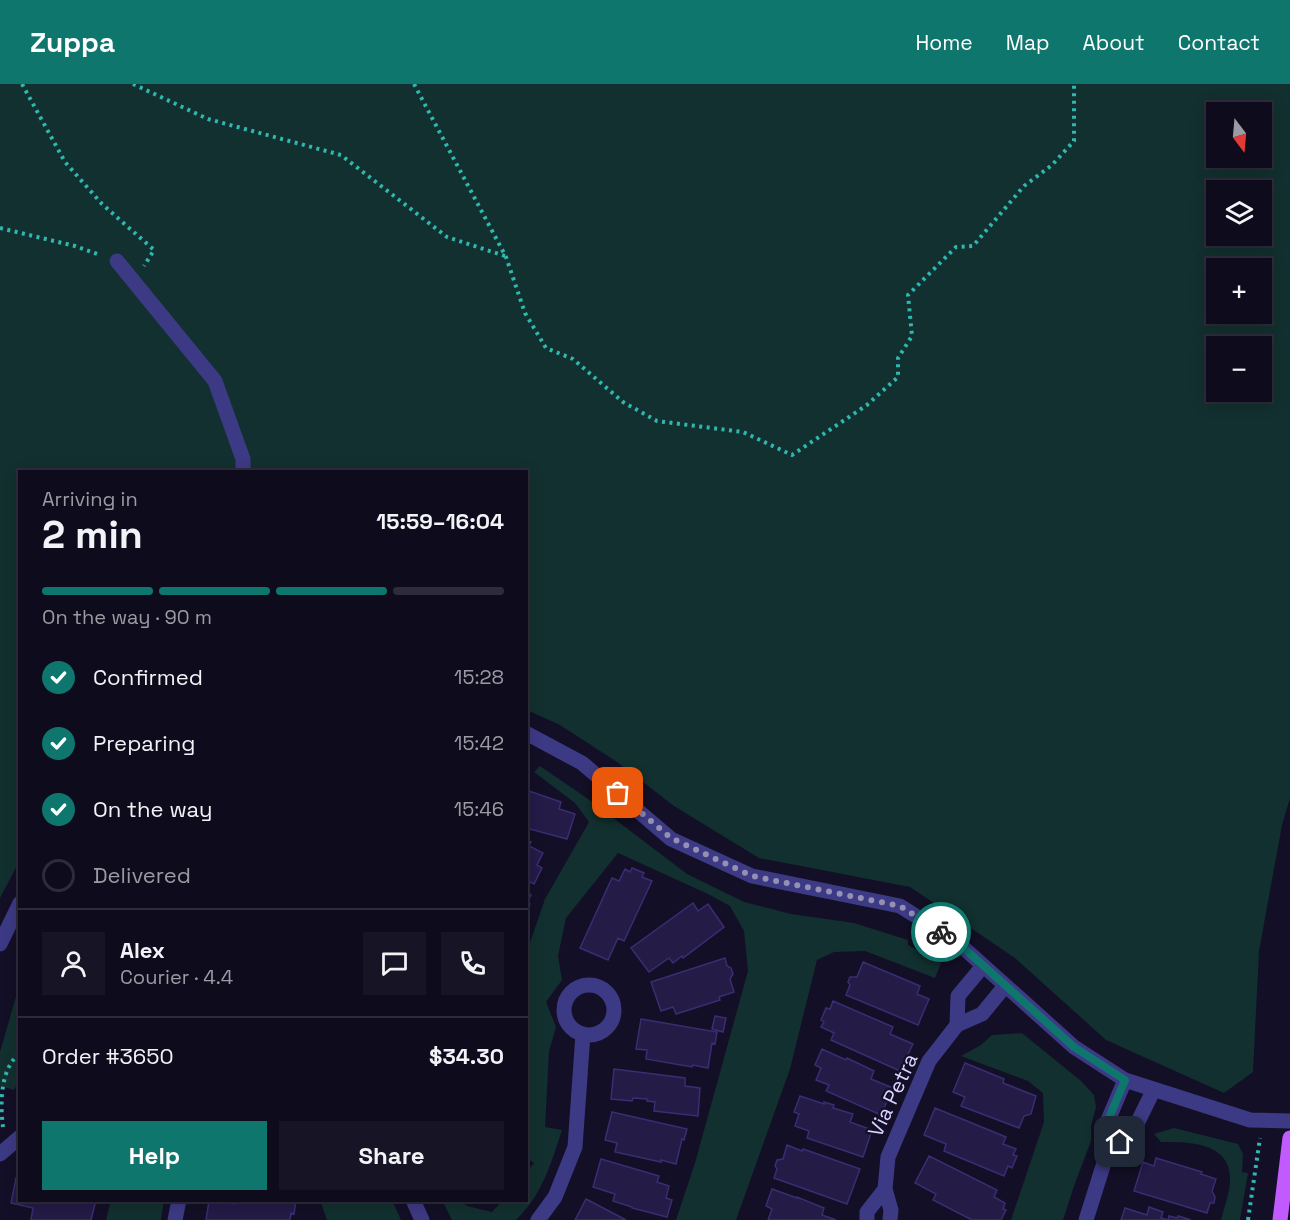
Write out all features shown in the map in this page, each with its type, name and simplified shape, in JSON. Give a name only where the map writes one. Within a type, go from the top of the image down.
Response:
[{"type":"main road","points":[[1280,1220],[1290,1138]]},
{"type":"street","points":[[117,261],[215,381],[243,459],[243,470]]},
{"type":"street","points":[[528,734],[582,763],[671,838],[752,876],[900,906],[957,942],[1074,1047],[1125,1080],[1250,1120],[1290,1120]]},
{"type":"street","points":[[0,944],[18,907]]},
{"type":"street","points":[[957,1025],[958,996],[983,966]]},
{"type":"street","name":"Via Petra","points":[[890,1220],[891,1210],[885,1189],[888,1157],[929,1061],[957,1025],[982,1014],[1005,986]]},
{"type":"street","points":[[538,1220],[555,1197],[575,1147],[583,1034]]},
{"type":"street","points":[[1086,1220],[1109,1147],[1106,1125],[1125,1080]]},
{"type":"street","points":[[1109,1147],[1131,1136],[1154,1089]]},
{"type":"street","points":[[0,1154],[16,1140]]},
{"type":"street","points":[[867,1220],[867,1212],[885,1189]]},
{"type":"street","points":[[175,1220],[179,1202]]},
{"type":"street","points":[[414,1202],[422,1220]]},
{"type":"path","points":[[22,84],[65,162],[102,204],[154,250],[134,282]]},
{"type":"path","points":[[133,84],[208,119],[341,155],[447,237],[506,257]]},
{"type":"path","points":[[414,84],[506,257],[525,313],[546,348],[573,359],[623,402],[657,421],[743,432],[792,455],[867,405],[898,377],[898,358],[912,336],[908,295],[956,247],[973,246],[1023,186],[1052,165],[1074,141],[1074,84]]},
{"type":"path","points":[[0,228],[75,246],[117,261]]},
{"type":"path","points":[[16,1140],[3,1129],[1,1102],[3,1083],[12,1059],[18,1054]]},
{"type":"path","points":[[1248,1220],[1262,1120]]},
{"type":"green space","points":[[0,84],[1290,84],[1290,798],[1282,825],[1259,951],[1253,1072],[1224,1093],[1106,1040],[1015,958],[910,887],[759,858],[674,806],[617,762],[560,725],[528,710],[528,470],[18,470],[18,864],[0,898]]},
{"type":"green space","points":[[540,766],[591,801],[687,874],[744,902],[791,914],[854,923],[908,940],[908,945],[941,963],[935,978],[865,951],[834,952],[817,960],[790,1069],[736,1220],[676,1220],[695,1163],[748,971],[744,931],[730,906],[618,853],[566,918],[558,956],[562,980],[546,1002],[556,1027],[549,1051],[545,1127],[562,1130],[539,1190],[516,1220],[452,1220],[443,1202],[462,1202],[467,1206],[492,1212],[501,1202],[528,1202],[528,1171],[534,1163],[528,1159],[528,948],[545,899],[589,822],[575,803],[534,772]]},
{"type":"green space","points":[[18,989],[18,1083],[14,1090],[0,1086],[0,1052]]},
{"type":"green space","points":[[1022,1033],[1081,1081],[1094,1095],[1096,1107],[1091,1126],[1091,1141],[1063,1220],[1011,1220],[1044,1122],[1043,1093],[1028,1081],[961,1056],[981,1045],[992,1035]]},
{"type":"green space","points":[[1174,1128],[1238,1144],[1243,1154],[1242,1172],[1248,1173],[1240,1220],[1221,1220],[1230,1183],[1229,1169],[1225,1159],[1208,1147],[1161,1142],[1154,1134]]},
{"type":"green space","points":[[110,1202],[164,1202],[161,1220],[106,1220]]},
{"type":"green space","points":[[321,1202],[393,1202],[401,1220],[327,1220]]},
{"type":"building","points":[[528,791],[561,802],[559,809],[575,814],[567,839],[528,829]]},
{"type":"building","points":[[528,841],[531,842],[529,846],[543,853],[537,865],[542,868],[534,884],[528,881]]},
{"type":"building","points":[[632,868],[644,873],[642,877],[652,881],[624,941],[618,938],[608,960],[580,948],[612,878],[619,881],[625,869],[630,872]]},
{"type":"building","points":[[693,903],[698,911],[708,904],[724,927],[683,958],[682,956],[673,963],[669,958],[649,972],[631,948]]},
{"type":"building","points":[[725,958],[733,974],[730,979],[734,992],[719,997],[720,1000],[676,1014],[673,1007],[661,1011],[651,982]]},
{"type":"building","points":[[863,962],[920,986],[917,994],[929,999],[918,1025],[846,995],[850,977],[857,977]]},
{"type":"building","points":[[833,1001],[893,1027],[890,1034],[913,1044],[900,1071],[831,1040],[834,1033],[821,1027],[824,1022],[821,1020],[826,1008],[830,1009]]},
{"type":"building","points":[[715,1016],[726,1018],[723,1032],[712,1029]]},
{"type":"building","points":[[641,1019],[717,1032],[715,1044],[712,1043],[708,1068],[646,1059],[647,1050],[636,1049]]},
{"type":"building","points":[[822,1049],[874,1071],[871,1079],[893,1088],[881,1115],[826,1091],[829,1085],[816,1080],[821,1068],[815,1065]]},
{"type":"building","points":[[965,1063],[1004,1079],[1003,1083],[1036,1096],[1031,1114],[1024,1116],[1019,1128],[961,1106],[965,1097],[953,1092]]},
{"type":"building","points":[[614,1069],[685,1078],[685,1086],[700,1088],[698,1116],[654,1111],[655,1102],[647,1101],[647,1099],[633,1098],[632,1101],[611,1099]]},
{"type":"building","points":[[800,1096],[834,1105],[833,1108],[853,1114],[850,1122],[872,1130],[863,1157],[807,1138],[809,1131],[795,1126],[799,1114],[794,1112]]},
{"type":"building","points":[[935,1108],[1006,1137],[1003,1144],[1016,1149],[1013,1155],[1017,1156],[1012,1168],[1008,1166],[1004,1176],[944,1151],[946,1144],[924,1135]]},
{"type":"building","points":[[612,1112],[687,1129],[676,1164],[615,1152],[617,1143],[605,1140]]},
{"type":"building","points":[[787,1145],[860,1169],[847,1204],[774,1178],[777,1160],[783,1159]]},
{"type":"building","points":[[929,1156],[997,1190],[994,1197],[1005,1203],[1003,1209],[1006,1210],[1001,1220],[972,1220],[933,1200],[936,1194],[915,1183]]},
{"type":"building","points":[[1156,1158],[1202,1172],[1201,1174],[1216,1179],[1212,1191],[1215,1197],[1214,1203],[1210,1203],[1207,1213],[1134,1191],[1143,1162],[1154,1166]]},
{"type":"building","points":[[601,1159],[659,1176],[657,1182],[669,1186],[666,1198],[672,1200],[667,1217],[613,1201],[615,1194],[593,1187]]},
{"type":"building","points":[[16,1178],[18,1178],[18,1202],[96,1202],[91,1220],[31,1220],[33,1208],[11,1203]]},
{"type":"building","points":[[772,1189],[824,1208],[822,1215],[836,1220],[768,1220],[772,1209],[766,1206]]},
{"type":"building","points":[[586,1199],[626,1220],[575,1220]]},
{"type":"building","points":[[209,1202],[235,1204],[235,1202],[296,1202],[294,1214],[291,1213],[290,1220],[206,1220]]},
{"type":"building","points":[[1149,1207],[1163,1212],[1161,1218],[1168,1220],[1121,1220],[1125,1208],[1147,1215]]},
{"type":"building","points":[[1169,1216],[1177,1218],[1178,1216],[1191,1220],[1168,1220]]},
{"type":"way so far","points":[[618,793],[671,838],[752,876],[900,906],[941,932]]},
{"type":"route","points":[[941,932],[957,942],[1074,1047],[1125,1080],[1106,1125],[1109,1147],[1120,1142]]}]
